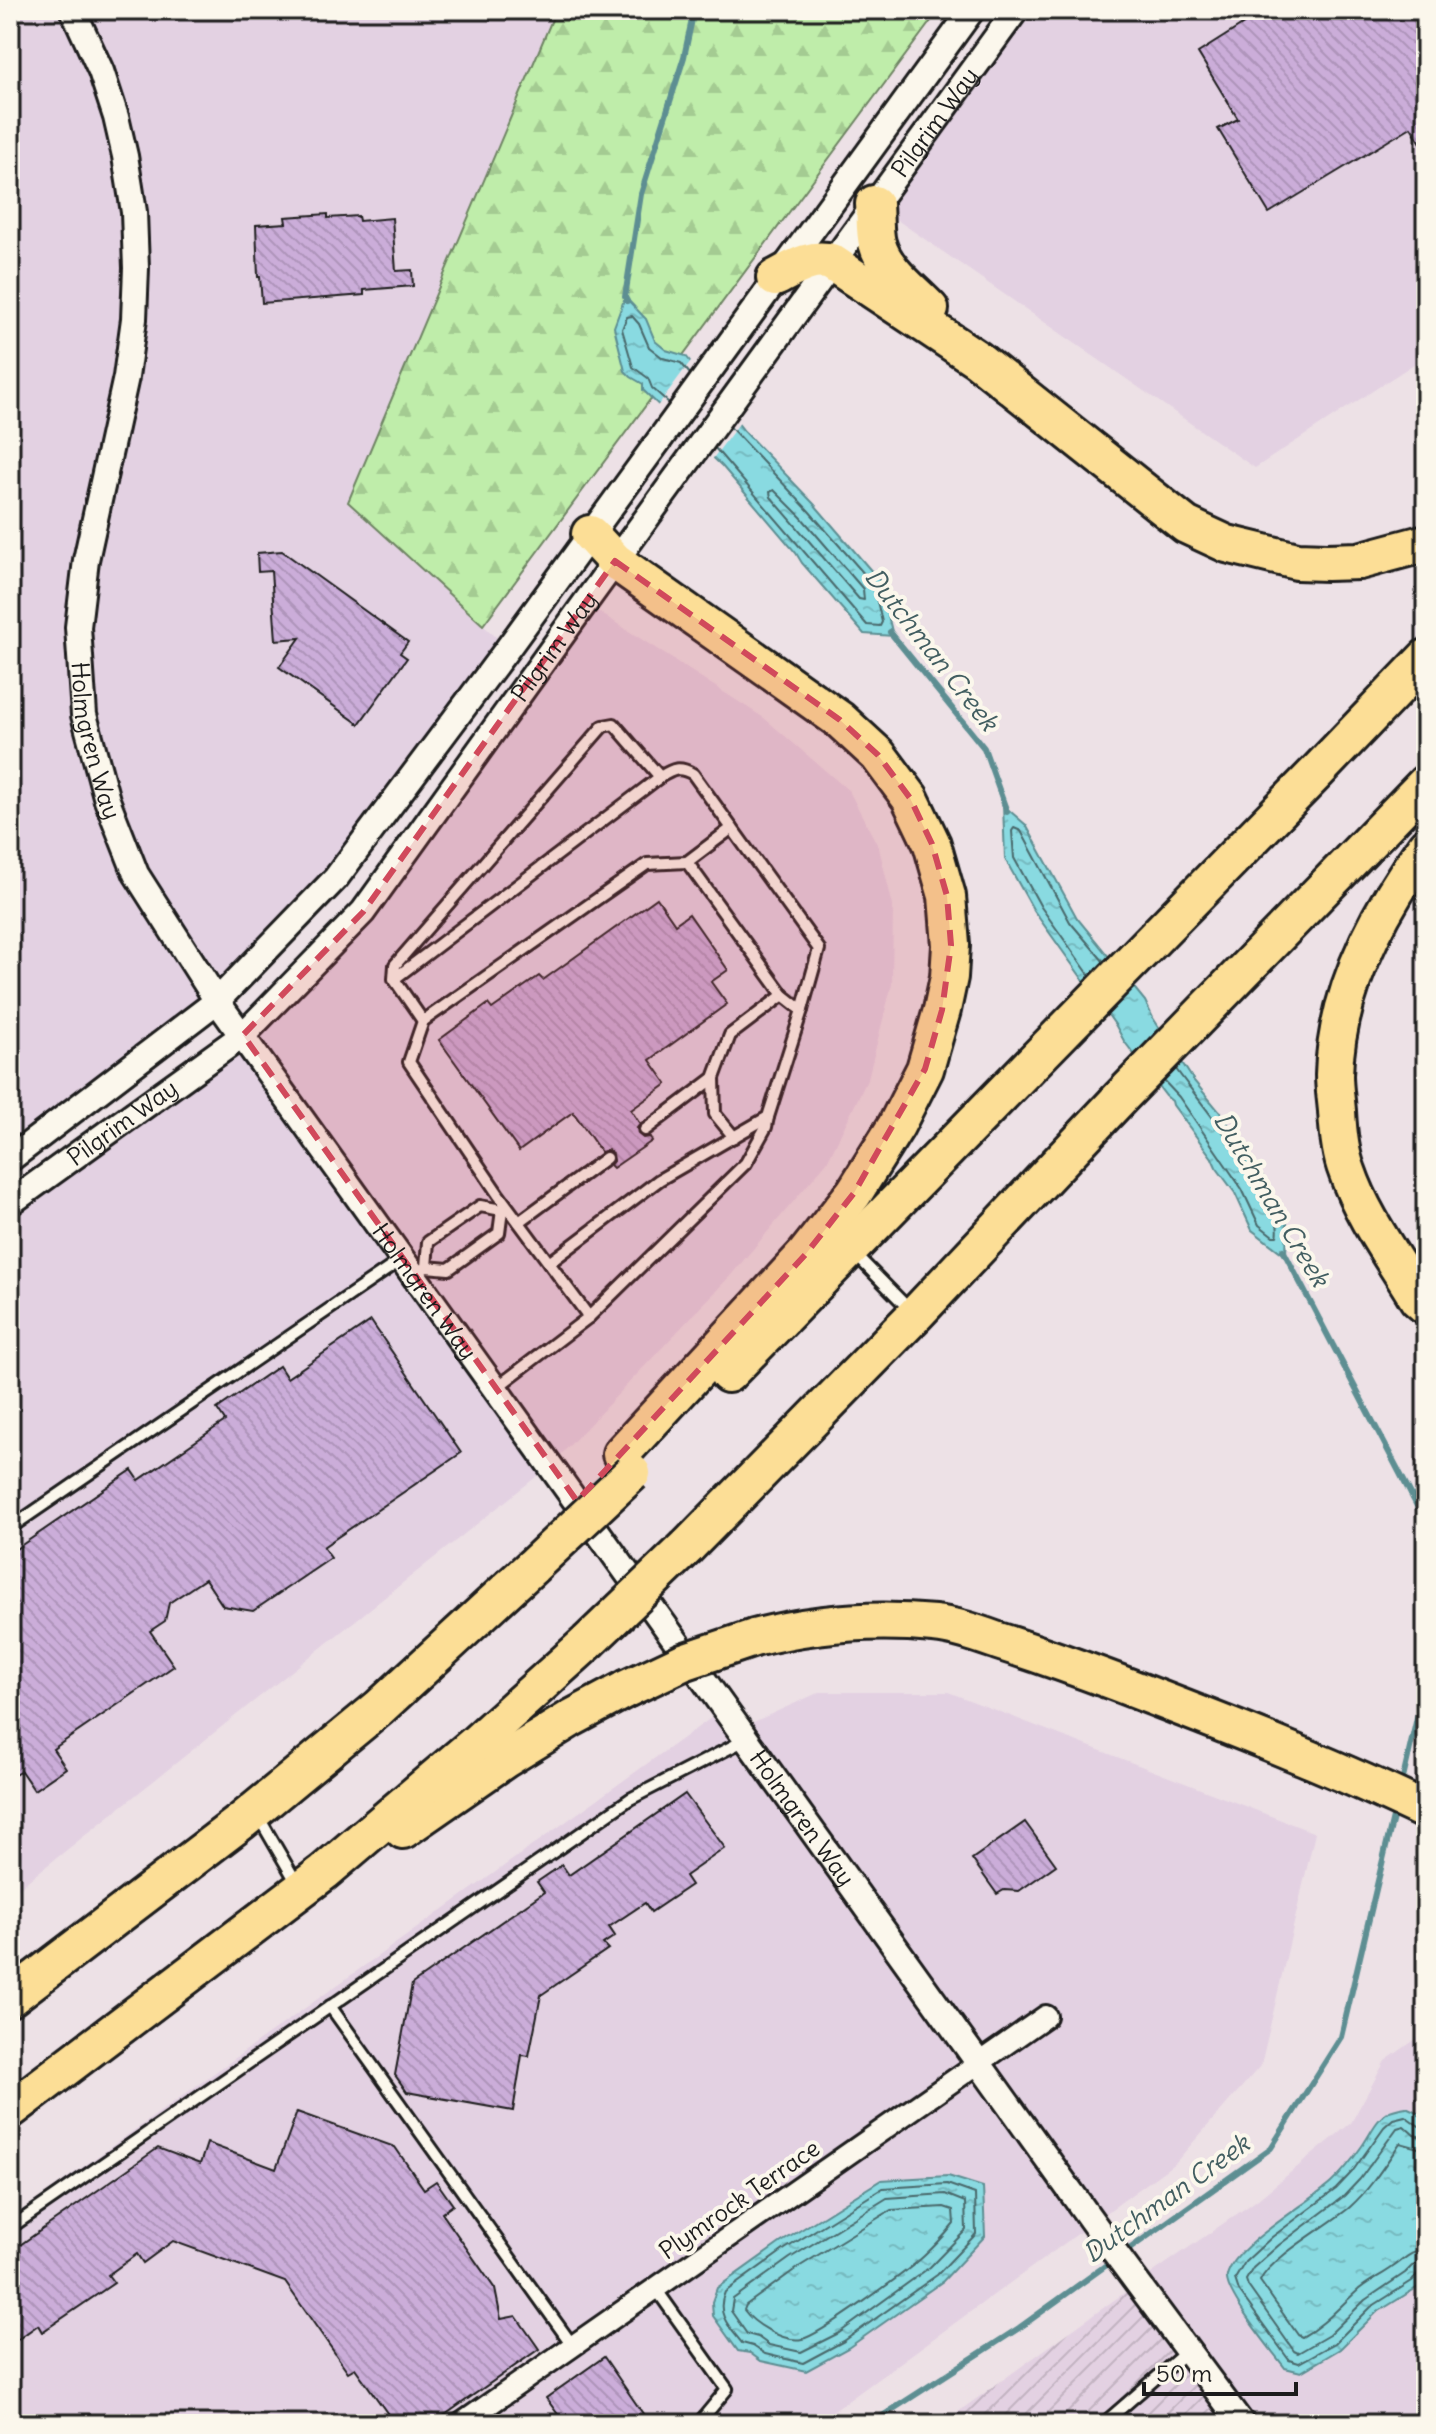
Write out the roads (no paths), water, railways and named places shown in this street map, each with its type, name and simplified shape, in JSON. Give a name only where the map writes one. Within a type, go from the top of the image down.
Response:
[{"type":"highway","points":[[874,204],[877,244],[891,270],[977,359]]},
{"type":"highway","points":[[775,278],[802,264],[823,260],[831,262],[977,359],[1186,525],[1227,544],[1297,561],[1327,562],[1359,561],[1426,543]]},
{"type":"highway","points":[[10,1998],[254,1811],[379,1708],[540,1559],[805,1255],[854,1193],[896,1126],[925,1069],[949,977],[951,945],[947,896],[932,844],[910,798],[878,755],[840,720],[615,561],[590,534]]},
{"type":"highway","points":[[626,1463],[850,1249],[1426,658]]},
{"type":"highway","points":[[10,2110],[313,1881],[475,1744],[588,1642],[687,1547],[915,1315],[1120,1098],[1426,783]]},
{"type":"highway","points":[[1426,846],[1389,903],[1358,963],[1341,1022],[1334,1074],[1338,1128],[1346,1170],[1369,1221],[1413,1278],[1418,1299],[1426,1306]]},
{"type":"highway","points":[[313,1881],[417,1822],[504,1760],[626,1689],[683,1662],[754,1638],[795,1628],[844,1622],[937,1624],[1047,1656],[1348,1773],[1426,1811]]},
{"type":"street","name":"Holmgren Way","points":[[73,10],[101,71],[116,117],[134,212],[134,319],[126,377],[86,560],[78,627],[84,715],[107,800],[136,874],[217,1001],[415,1267],[496,1388],[1104,2238],[1242,2424]]},
{"type":"street","name":"Pilgrim Way","points":[[10,1159],[217,1001],[336,878],[972,10]]},
{"type":"street","name":"Pilgrim Way","points":[[10,1203],[243,1035],[363,912],[1016,10]]},
{"type":"street","name":"Plymrock Terrace","points":[[461,2424],[1046,2016]]},
{"type":"lane","points":[[423,1021],[394,979],[395,965],[603,726],[614,724],[660,777]]},
{"type":"lane","points":[[394,979],[675,768],[684,768],[693,774],[819,949],[766,1127],[746,1163],[589,1317],[496,1388]]},
{"type":"lane","points":[[589,1317],[519,1222],[409,1062],[423,1021],[647,864],[687,862],[732,828]]},
{"type":"lane","points":[[687,862],[783,995],[802,1010]]},
{"type":"lane","points":[[734,1137],[715,1114],[714,1078],[730,1035],[783,995]]},
{"type":"lane","points":[[645,1130],[714,1078]]},
{"type":"lane","points":[[549,1263],[659,1180],[768,1117]]},
{"type":"lane","points":[[519,1222],[606,1158]]},
{"type":"lane","points":[[10,1528],[415,1267],[428,1242],[480,1206],[502,1210],[499,1233],[449,1269],[415,1267]]},
{"type":"lane","points":[[850,1249],[915,1315]]},
{"type":"lane","points":[[10,2228],[630,1799],[747,1739]]},
{"type":"lane","points":[[254,1811],[313,1881]]},
{"type":"lane","points":[[330,2006],[573,2346]]},
{"type":"lane","points":[[656,2289],[727,2389],[698,2424]]},
{"type":"lane","points":[[1105,2423],[1188,2351]]},
{"type":"water","points":[[625,297],[646,319],[655,341],[666,350],[686,356],[744,431],[814,504],[880,581],[893,636],[864,634],[722,466],[643,390],[643,384],[625,371],[614,327]]},
{"type":"water","points":[[1003,805],[1026,825],[1077,918],[1145,1001],[1194,1081],[1223,1116],[1263,1177],[1287,1223],[1286,1256],[1252,1230],[1235,1193],[1212,1158],[1124,1041],[1034,911],[1005,859]]},
{"type":"water","points":[[1406,2107],[1417,2112],[1426,2123],[1426,2276],[1418,2287],[1376,2313],[1340,2349],[1301,2372],[1285,2368],[1233,2295],[1227,2276],[1232,2264],[1256,2239],[1335,2179],[1384,2115]]},
{"type":"water","points":[[948,2176],[983,2187],[985,2236],[943,2281],[848,2348],[806,2371],[761,2361],[750,2353],[738,2351],[713,2316],[712,2302],[717,2288],[780,2243],[881,2180]]},
{"type":"waterway","name":"Dutchman Creek","points":[[627,301],[625,297],[641,194],[684,57],[694,10]]},
{"type":"waterway","name":"Dutchman Creek","points":[[890,632],[984,748],[1007,812]]},
{"type":"waterway","name":"Dutchman Creek","points":[[1283,1250],[1426,1523]]},
{"type":"waterway","name":"Dutchman Creek","points":[[1401,1787],[1426,1679]]},
{"type":"waterway","name":"Dutchman Creek","points":[[1121,2255],[1271,2148],[1341,2037],[1395,1809]]},
{"type":"waterway","name":"Dutchman Creek","points":[[870,2424],[1019,2328],[1112,2261]]}]
